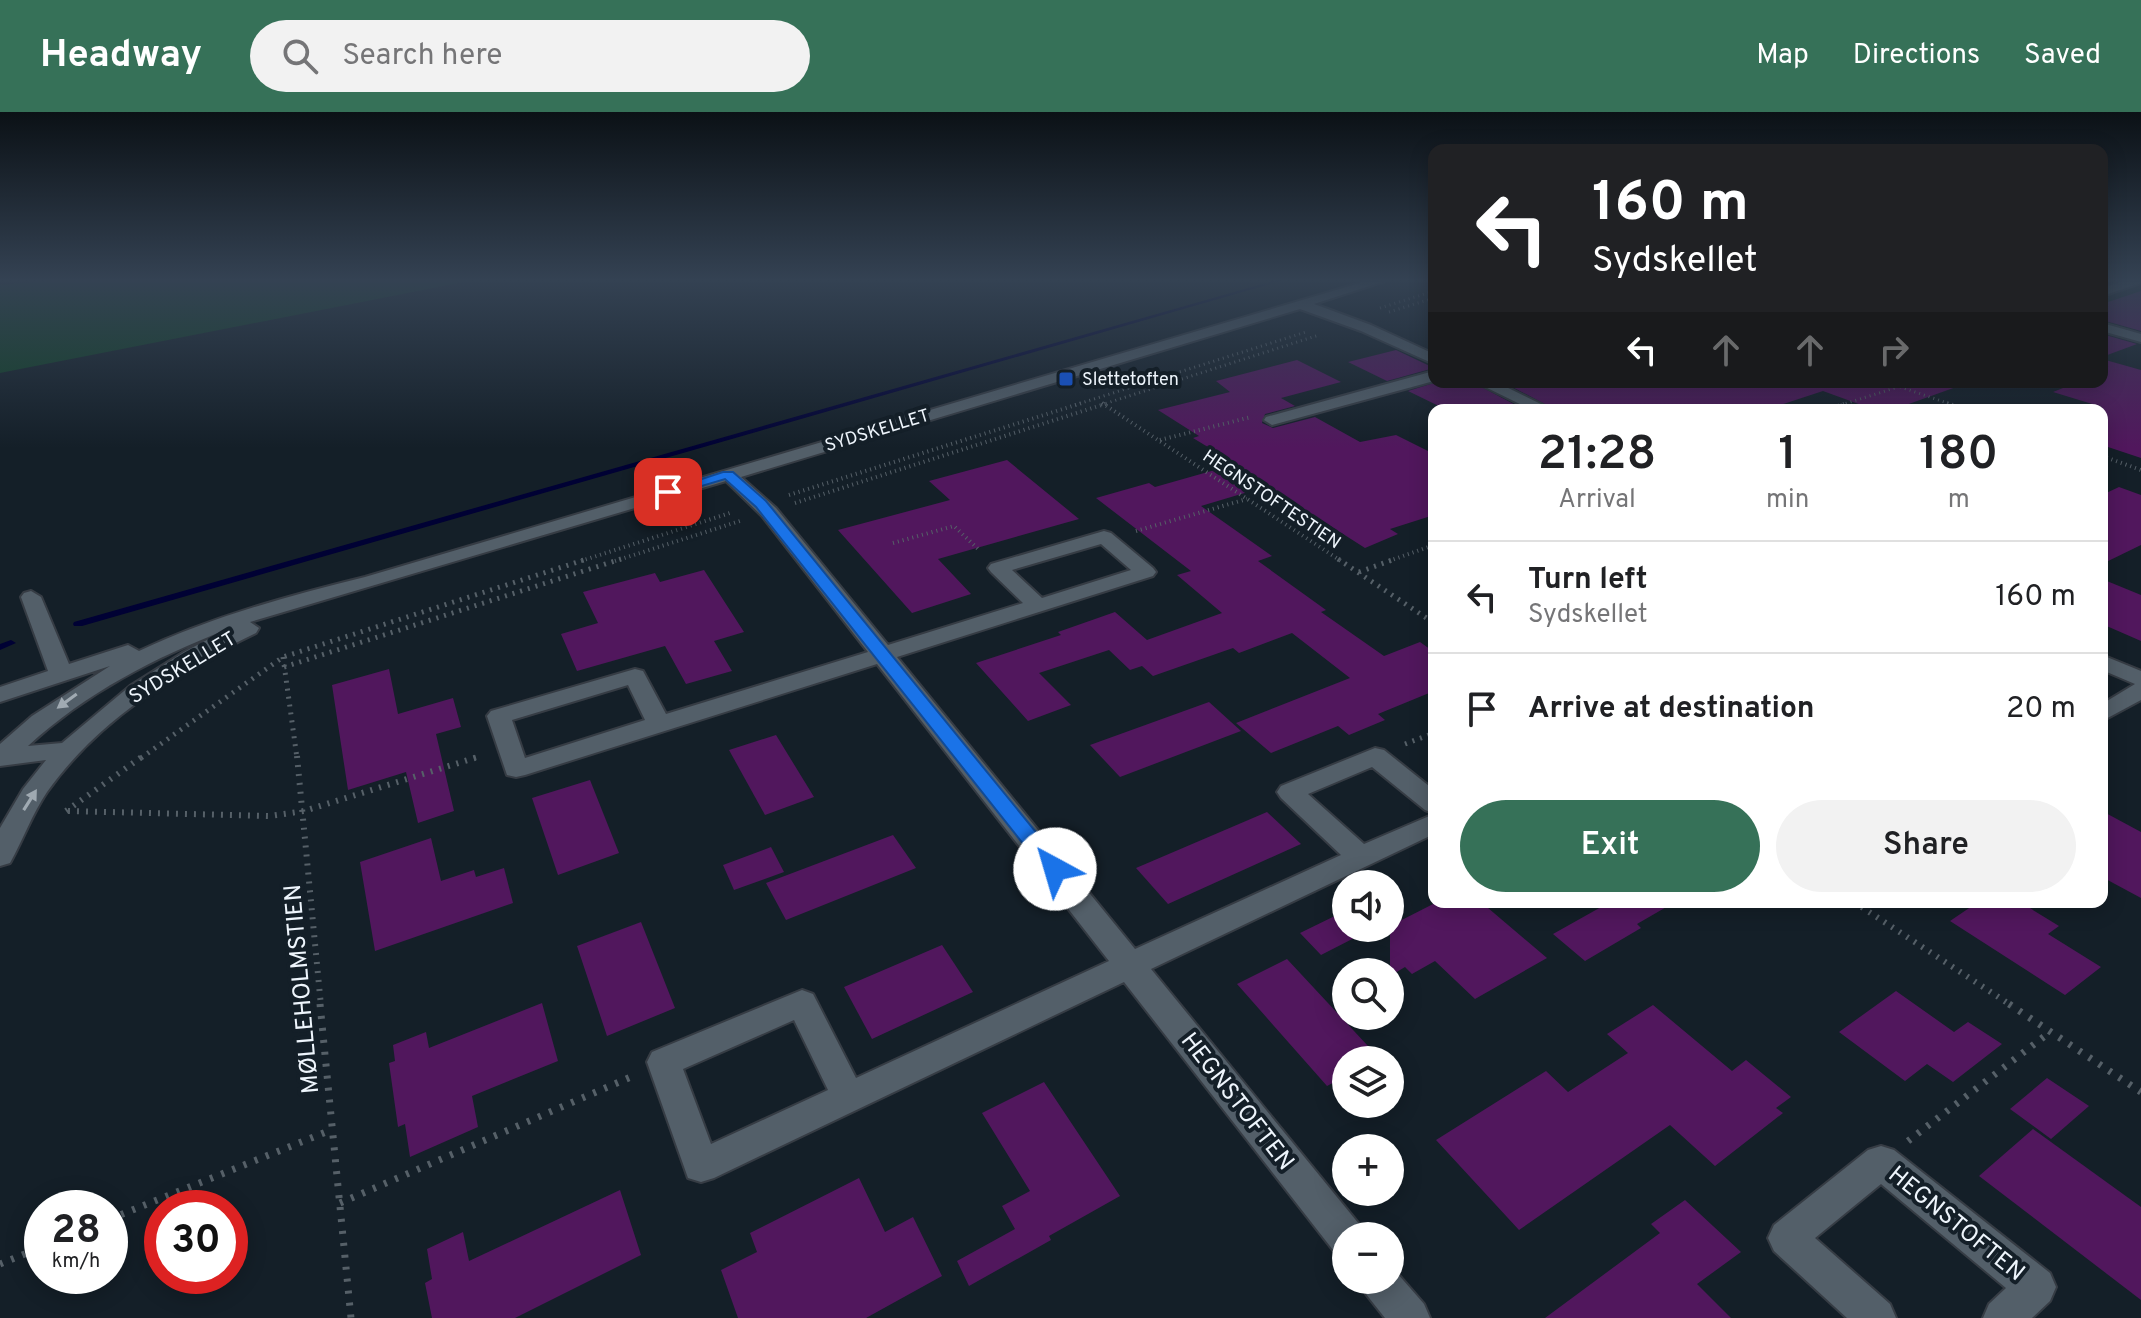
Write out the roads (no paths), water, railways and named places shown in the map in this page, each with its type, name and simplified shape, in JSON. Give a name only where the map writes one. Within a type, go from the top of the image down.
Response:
[{"type":"street","name":"SYDSKELLET","points":[[0,695],[282,604],[372,581],[1191,336]]},
{"type":"street","points":[[1381,336],[1428,357]]},
{"type":"street","points":[[1272,420],[1428,378]]},
{"type":"street","points":[[1496,388],[1532,404]]},
{"type":"street","name":"HEGNSTOFTEN","points":[[728,474],[769,512],[1334,1222]]},
{"type":"street","points":[[659,724],[635,676],[499,716],[516,769],[883,655],[1146,572],[1104,537],[998,568],[1038,606]]},
{"type":"street","name":"SYDSKELLET","points":[[0,757],[70,750],[132,695],[172,668],[280,614],[372,581]]},
{"type":"street","points":[[31,597],[61,674]]},
{"type":"street","name":"SYDSKELLET","points":[[0,757],[36,723],[79,692],[177,640]]},
{"type":"street","points":[[2108,665],[2141,679]]},
{"type":"street","points":[[2108,710],[2141,690]]},
{"type":"street","points":[[0,856],[44,778],[70,750]]},
{"type":"street","points":[[1361,857],[1290,792],[1375,756],[1428,799]]},
{"type":"street","points":[[848,1097],[802,1003],[664,1062],[701,1166],[1428,826]]},
{"type":"street","name":"HEGNSTOFTEN","points":[[1876,1318],[1787,1238],[1881,1162],[2036,1287],[2003,1318]]},
{"type":"street","points":[[1391,1294],[1410,1318]]},
{"type":"waterway","points":[[78,624],[1084,336]]},
{"type":"waterway","points":[[0,647],[11,643]]},
{"type":"place","name":"Slettetoften","points":[[1066,379]]}]
